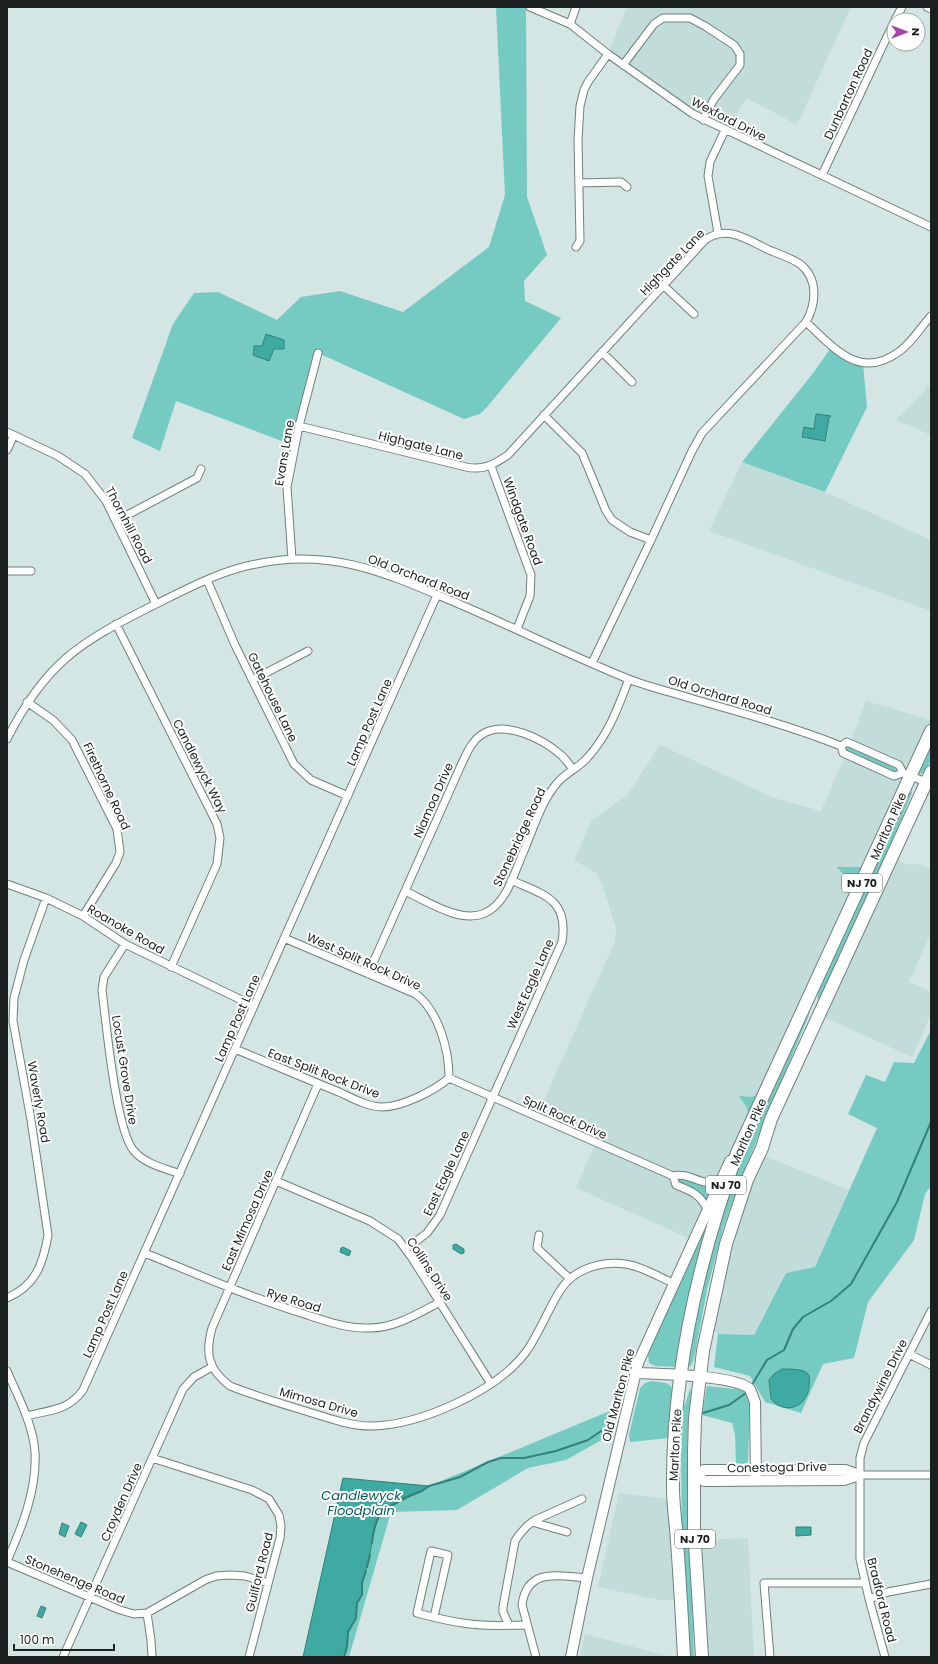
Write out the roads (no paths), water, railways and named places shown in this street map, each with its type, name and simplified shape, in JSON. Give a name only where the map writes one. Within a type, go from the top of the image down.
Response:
[{"type":"highway","name":"Marlton Pike","points":[[684,1657],[673,1489],[680,1375],[686,1335],[703,1258],[721,1198],[746,1133],[813,989],[907,775],[931,732]]},
{"type":"highway","name":"Marlton Pike","points":[[702,1657],[695,1547],[695,1418],[708,1324],[730,1230],[747,1180],[762,1148],[772,1119],[928,777]]},
{"type":"highway","points":[[813,989],[817,1008],[814,1026]]},
{"type":"street","name":"Wexford Drive","points":[[530,7],[570,24],[608,54],[674,102],[703,120],[931,227]]},
{"type":"street","points":[[570,24],[576,7]]},
{"type":"street","points":[[927,7],[931,9]]},
{"type":"street","points":[[623,65],[652,26],[663,18],[690,18],[734,45],[738,50],[741,62],[714,99],[703,120]]},
{"type":"street","name":"Dunbarton Road","points":[[822,175],[886,38]]},
{"type":"street","points":[[576,247],[580,241],[578,140],[580,106],[584,90],[588,82],[608,54]]},
{"type":"street","points":[[718,233],[708,176],[710,162],[725,130]]},
{"type":"street","points":[[579,183],[621,182],[627,187]]},
{"type":"street","name":"Highgate Lane","points":[[299,426],[471,468],[478,469],[491,466],[508,455],[705,240],[718,233],[736,234],[800,264],[808,274],[814,286],[815,297],[813,310],[806,322],[702,433],[692,451],[592,663]]},
{"type":"street","points":[[663,285],[694,314]]},
{"type":"street","points":[[806,322],[843,354],[863,364],[878,363],[901,350],[931,316]]},
{"type":"street","points":[[602,352],[632,382]]},
{"type":"street","name":"Evans Lane","points":[[292,559],[287,487],[299,426],[318,353]]},
{"type":"street","points":[[544,415],[582,453],[606,511],[612,520],[630,532],[651,540]]},
{"type":"street","points":[[7,450],[10,434]]},
{"type":"street","name":"Thornhill Road","points":[[10,434],[58,456],[85,474],[99,490],[116,521],[156,604]]},
{"type":"street","name":"Windgate Road","points":[[491,466],[531,575],[530,596],[517,629]]},
{"type":"street","points":[[116,521],[197,478],[201,469]]},
{"type":"street","name":"Old Orchard Road","points":[[7,739],[27,702],[44,679],[70,653],[86,641],[116,624],[207,580],[244,566],[292,559],[320,560],[380,571],[517,629],[629,679],[804,732],[841,746]]},
{"type":"street","points":[[7,570],[31,571]]},
{"type":"street","name":"Gatehouse Lane","points":[[207,580],[252,680],[294,764],[311,780],[348,796]]},
{"type":"street","name":"Lamp Post Lane","points":[[26,1416],[67,1406],[76,1400],[83,1390],[436,595]]},
{"type":"street","name":"Candlewyck Way","points":[[116,624],[217,824],[220,838],[217,864],[171,967]]},
{"type":"street","points":[[252,680],[308,651]]},
{"type":"street","name":"Stonebridge Road","points":[[405,891],[454,913],[474,916],[484,913],[500,902],[547,799],[558,782],[588,758],[604,737],[629,679]]},
{"type":"street","name":"Firethorne Road","points":[[27,702],[53,720],[72,740],[118,830],[120,852],[116,863],[83,916]]},
{"type":"street","name":"Niamoa Drive","points":[[368,974],[468,750],[474,741],[482,734],[497,730],[514,731],[551,747],[562,756],[573,770]]},
{"type":"street","name":"Old Orchard Road","points":[[841,746],[847,742],[899,764],[907,775]]},
{"type":"street","name":"Old Orchard Road","points":[[841,746],[843,753],[894,776],[907,775],[928,777]]},
{"type":"street","name":"West Eagle Lane","points":[[492,1097],[562,942],[564,928],[562,916],[558,906],[550,898],[511,880]]},
{"type":"street","name":"Roanoke Road","points":[[7,884],[46,898],[83,916],[125,944],[254,1006]]},
{"type":"street","name":"Waverly Road","points":[[7,1298],[19,1293],[31,1282],[45,1252],[48,1235],[31,1120],[13,1021],[14,998],[24,960],[46,898]]},
{"type":"street","name":"West Split Rock Drive","points":[[284,938],[416,994],[429,1008],[440,1033],[449,1063],[448,1078]]},
{"type":"street","name":"Locust Grove Drive","points":[[125,944],[104,977],[102,990],[122,1123],[128,1144],[134,1152],[145,1160],[180,1174]]},
{"type":"street","name":"East Split Rock Drive","points":[[235,1049],[373,1106],[382,1107],[397,1104],[424,1094],[439,1087],[448,1078]]},
{"type":"street","name":"Split Rock Drive","points":[[448,1078],[673,1176],[682,1174],[702,1183],[710,1184],[719,1182]]},
{"type":"street","name":"East Mimosa Drive","points":[[212,1367],[208,1353],[208,1341],[212,1328],[318,1084]]},
{"type":"street","name":"East Eagle Lane","points":[[406,1249],[427,1233],[435,1224],[492,1097]]},
{"type":"street","name":"Old Marlton Pike","points":[[571,1657],[587,1578],[635,1373],[643,1350],[719,1182],[746,1133]]},
{"type":"street","name":"Split Rock Drive","points":[[673,1176],[676,1185],[697,1194],[707,1209]]},
{"type":"street","name":"Collins Drive","points":[[276,1181],[370,1221],[398,1239],[440,1302],[491,1384]]},
{"type":"street","points":[[539,1235],[537,1248],[569,1278],[592,1267],[615,1263],[640,1268],[673,1283]]},
{"type":"street","name":"Rye Road","points":[[144,1253],[256,1299],[352,1328],[388,1326],[406,1320],[440,1302]]},
{"type":"street","name":"Mimosa Drive","points":[[212,1367],[220,1378],[230,1386],[341,1422],[360,1425],[388,1425],[414,1419],[474,1394],[491,1384],[509,1370],[525,1352],[540,1330],[554,1300],[569,1278]]},
{"type":"street","name":"Brandywine Drive","points":[[858,1475],[861,1450],[864,1443],[931,1310]]},
{"type":"street","points":[[909,1354],[931,1365]]},
{"type":"street","name":"Croyden Drive","points":[[63,1657],[183,1390],[194,1377],[212,1367]]},
{"type":"street","points":[[635,1373],[700,1376],[744,1384],[753,1392],[755,1402],[756,1480]]},
{"type":"street","points":[[7,1561],[26,1514],[33,1483],[34,1452],[26,1416],[8,1375]]},
{"type":"street","name":"Guilford Road","points":[[152,1458],[252,1490],[269,1499],[279,1515],[281,1526],[249,1657]]},
{"type":"street","name":"Conestoga Drive","points":[[858,1475],[845,1470],[704,1470],[695,1475],[704,1481],[844,1480],[858,1475],[931,1475]]},
{"type":"street","name":"Bradford Road","points":[[858,1475],[860,1558],[869,1599],[885,1657]]},
{"type":"street","points":[[509,1625],[503,1612],[503,1607],[515,1541],[524,1528],[532,1522],[582,1499]]},
{"type":"street","points":[[532,1522],[568,1532]]},
{"type":"street","points":[[434,1617],[448,1555],[431,1551],[417,1613],[434,1617],[464,1624],[526,1625]]},
{"type":"street","name":"Stonehenge Road","points":[[7,1561],[127,1612],[147,1613]]},
{"type":"street","points":[[152,1657],[147,1613],[205,1580],[216,1576],[245,1576],[268,1583]]},
{"type":"street","points":[[536,1657],[522,1606],[523,1598],[534,1580],[551,1576],[587,1578]]},
{"type":"street","points":[[770,1657],[764,1583],[865,1583]]},
{"type":"street","points":[[869,1599],[888,1592],[931,1584]]},
{"type":"water","points":[[266,334],[284,340],[284,349],[274,349],[269,361],[253,355],[254,346],[262,346]]},
{"type":"water","points":[[816,414],[831,416],[829,418],[825,441],[802,437],[804,427],[814,429]]},
{"type":"water","points":[[456,1244],[464,1249],[464,1253],[461,1254],[453,1249],[453,1245]]},
{"type":"water","points":[[343,1247],[351,1251],[349,1256],[340,1252],[341,1248]]},
{"type":"water","points":[[782,1369],[805,1372],[807,1373],[810,1381],[805,1398],[801,1403],[789,1408],[777,1404],[771,1399],[769,1380],[774,1374]]},
{"type":"water","name":"Candlewyck Floodplain","points":[[343,1478],[429,1486],[381,1512],[374,1530],[369,1559],[362,1583],[362,1595],[357,1603],[356,1618],[348,1632],[347,1647],[344,1657],[303,1657]]},
{"type":"water","points":[[81,1522],[87,1525],[81,1537],[75,1534]]},
{"type":"water","points":[[62,1523],[69,1526],[65,1537],[59,1534]]},
{"type":"water","points":[[796,1527],[811,1527],[811,1535],[796,1536]]},
{"type":"water","points":[[41,1606],[46,1608],[42,1618],[37,1616]]},
{"type":"waterway","points":[[753,1383],[767,1360],[784,1350],[793,1329],[803,1317],[831,1301],[851,1284],[897,1202],[931,1122]]},
{"type":"waterway","points":[[703,1413],[729,1405],[746,1393]]},
{"type":"waterway","points":[[402,1499],[422,1491],[429,1486],[460,1477],[488,1462],[501,1458],[524,1458],[556,1451],[588,1440],[604,1429],[613,1428]]},
{"type":"waterway","points":[[372,1543],[374,1528],[378,1518],[386,1509],[399,1501]]},
{"type":"waterway","points":[[367,1567],[370,1555]]},
{"type":"waterway","points":[[344,1657],[347,1647],[348,1632],[356,1618],[357,1603],[362,1595],[362,1583],[366,1571]]}]
